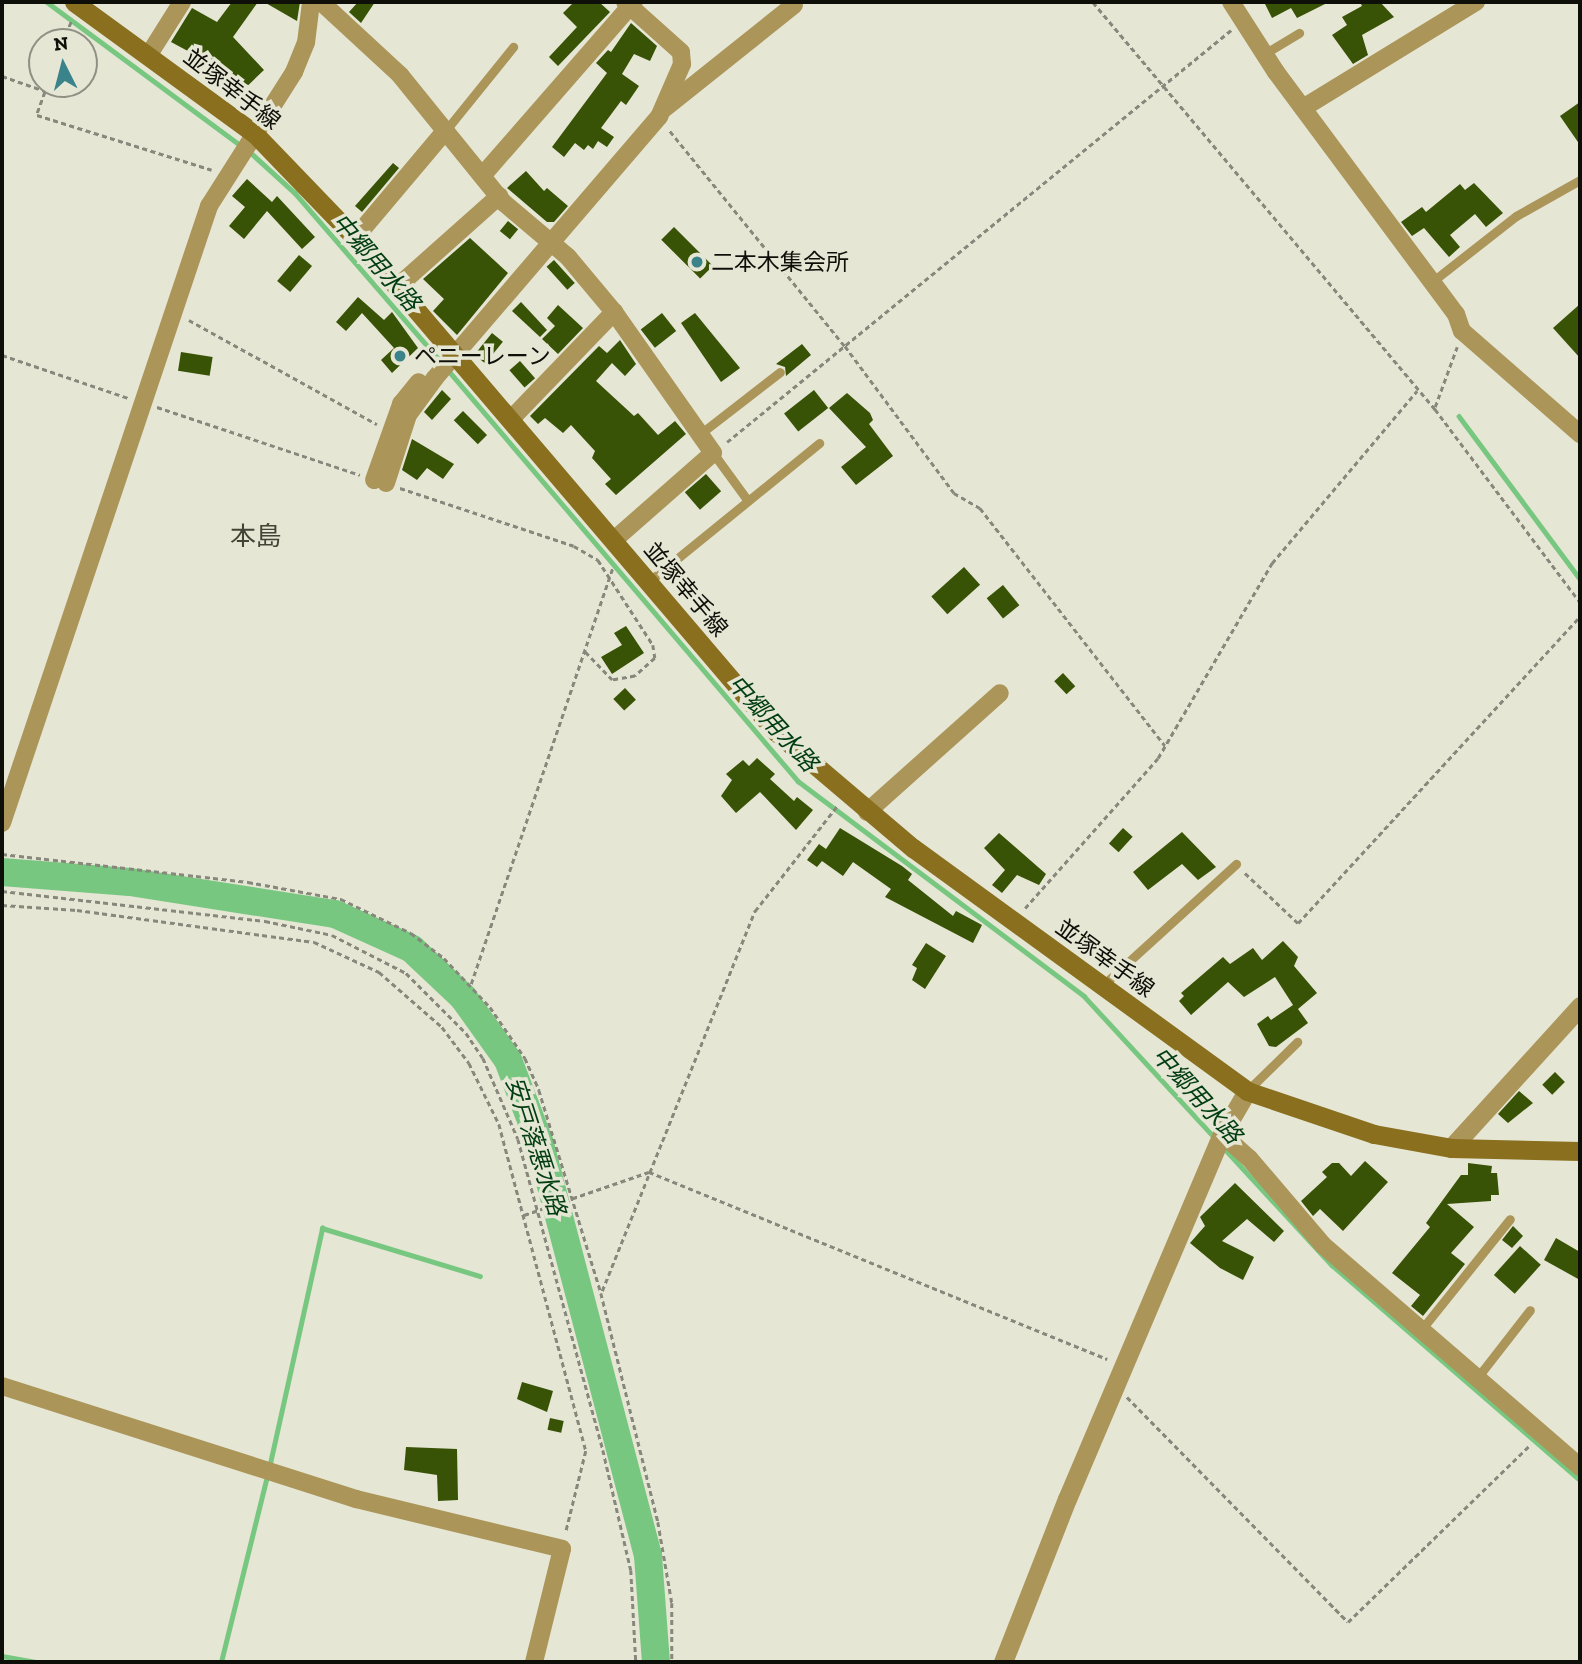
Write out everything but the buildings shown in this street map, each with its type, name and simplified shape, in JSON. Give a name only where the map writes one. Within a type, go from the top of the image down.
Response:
[{"type":"main road","name":"並塚幸手線","points":[[78,4],[256,134],[355,238],[776,732],[867,812],[1013,922],[1247,1091],[1374,1134],[1451,1148],[1580,1151]]},
{"type":"street","points":[[148,56],[182,2]]},
{"type":"street","points":[[2,823],[209,206],[294,72],[306,43],[311,2]]},
{"type":"street","points":[[321,2],[400,75],[499,196],[551,245],[568,257],[614,312],[713,453],[613,541]]},
{"type":"street","points":[[1231,2],[1303,108],[1433,281],[1462,331],[1580,434]]},
{"type":"street","points":[[1303,108],[1476,2]]},
{"type":"street","points":[[482,176],[573,77],[630,3],[681,52],[682,64],[661,113]]},
{"type":"street","points":[[380,482],[408,415],[435,378],[457,356],[661,113],[794,5]]},
{"type":"street","points":[[355,238],[446,130]]},
{"type":"street","points":[[397,287],[499,196]]},
{"type":"street","points":[[511,419],[614,312]]},
{"type":"street","points":[[380,482],[391,432],[401,404],[427,372],[435,378]]},
{"type":"street","points":[[867,812],[1000,693]]},
{"type":"street","points":[[1451,1148],[1580,1006]]},
{"type":"street","points":[[1003,1662],[1123,1365],[1222,1134],[1247,1091]]},
{"type":"street","points":[[1222,1134],[1249,1158],[1323,1245],[1580,1467]]},
{"type":"street","points":[[2,1386],[356,1499],[562,1549],[534,1662]]},
{"type":"lane","points":[[1264,54],[1299,33]]},
{"type":"lane","points":[[446,130],[513,47]]},
{"type":"lane","points":[[1433,281],[1516,216],[1580,180]]},
{"type":"lane","points":[[700,434],[780,372]]},
{"type":"lane","points":[[648,583],[819,443]]},
{"type":"lane","points":[[713,453],[748,501]]},
{"type":"lane","points":[[1103,985],[1236,864]]},
{"type":"lane","points":[[1247,1091],[1297,1042]]},
{"type":"lane","points":[[1421,1330],[1510,1219]]},
{"type":"lane","points":[[1477,1378],[1530,1310]]},
{"type":"path","points":[[1093,2],[1417,391],[1435,409],[1580,602]]},
{"type":"path","points":[[68,28],[78,4]]},
{"type":"path","points":[[713,453],[1242,21]]},
{"type":"path","points":[[2,76],[28,85]]},
{"type":"path","points":[[43,98],[37,115],[229,176]]},
{"type":"path","points":[[661,113],[845,346],[954,493],[980,508],[1165,746]]},
{"type":"path","points":[[173,312],[391,432]]},
{"type":"path","points":[[1435,409],[1462,331]]},
{"type":"path","points":[[2,355],[574,546],[598,560],[610,576],[653,645],[655,658],[635,676],[612,680],[584,651]]},
{"type":"path","points":[[1013,922],[1165,746],[1272,563],[1417,391]]},
{"type":"path","points":[[471,984],[610,576]]},
{"type":"path","points":[[1236,864],[1298,923],[1580,616]]},
{"type":"path","points":[[601,1293],[754,911],[846,795]]},
{"type":"path","points":[[2,854],[248,882],[330,896],[405,929],[471,984],[526,1058],[601,1293],[658,1522],[672,1603],[672,1662]]},
{"type":"path","points":[[2,891],[295,925],[332,934],[380,958],[428,991],[483,1058],[518,1139],[535,1212],[603,1450],[631,1570],[636,1662]]},
{"type":"path","points":[[2,905],[280,936],[343,953],[379,972],[442,1027],[469,1063],[499,1124],[586,1451],[562,1549]]},
{"type":"path","points":[[523,1216],[649,1172],[1123,1365]]},
{"type":"path","points":[[1115,1384],[1348,1622],[1542,1433]]},
{"type":"waterway","name":"中郷用水路","points":[[47,2],[243,147]]},
{"type":"waterway","name":"中郷用水路","points":[[250,152],[295,193],[442,363]]},
{"type":"waterway","name":"中郷用水路","points":[[448,370],[798,781],[1084,996],[1214,1137]]},
{"type":"waterway","points":[[1459,416],[1580,579]]},
{"type":"waterway","name":"安戸落悪水路","points":[[2,872],[130,882],[335,914],[412,949],[463,997],[508,1060],[540,1144],[648,1556],[656,1662]]},
{"type":"waterway","name":"中郷用水路","points":[[1222,1146],[1332,1265],[1580,1480]]},
{"type":"waterway","points":[[269,1468],[322,1228],[480,1276]]},
{"type":"waterway","points":[[221,1662],[267,1476]]},
{"type":"waterway","points":[[2,1656],[35,1662]]},
{"type":"place","name":"二本木集会所","points":[[697,262]]},
{"type":"place","name":"ペニーレーン","points":[[400,356]]},
{"type":"district","name":"本島","points":[[256,537]]}]
